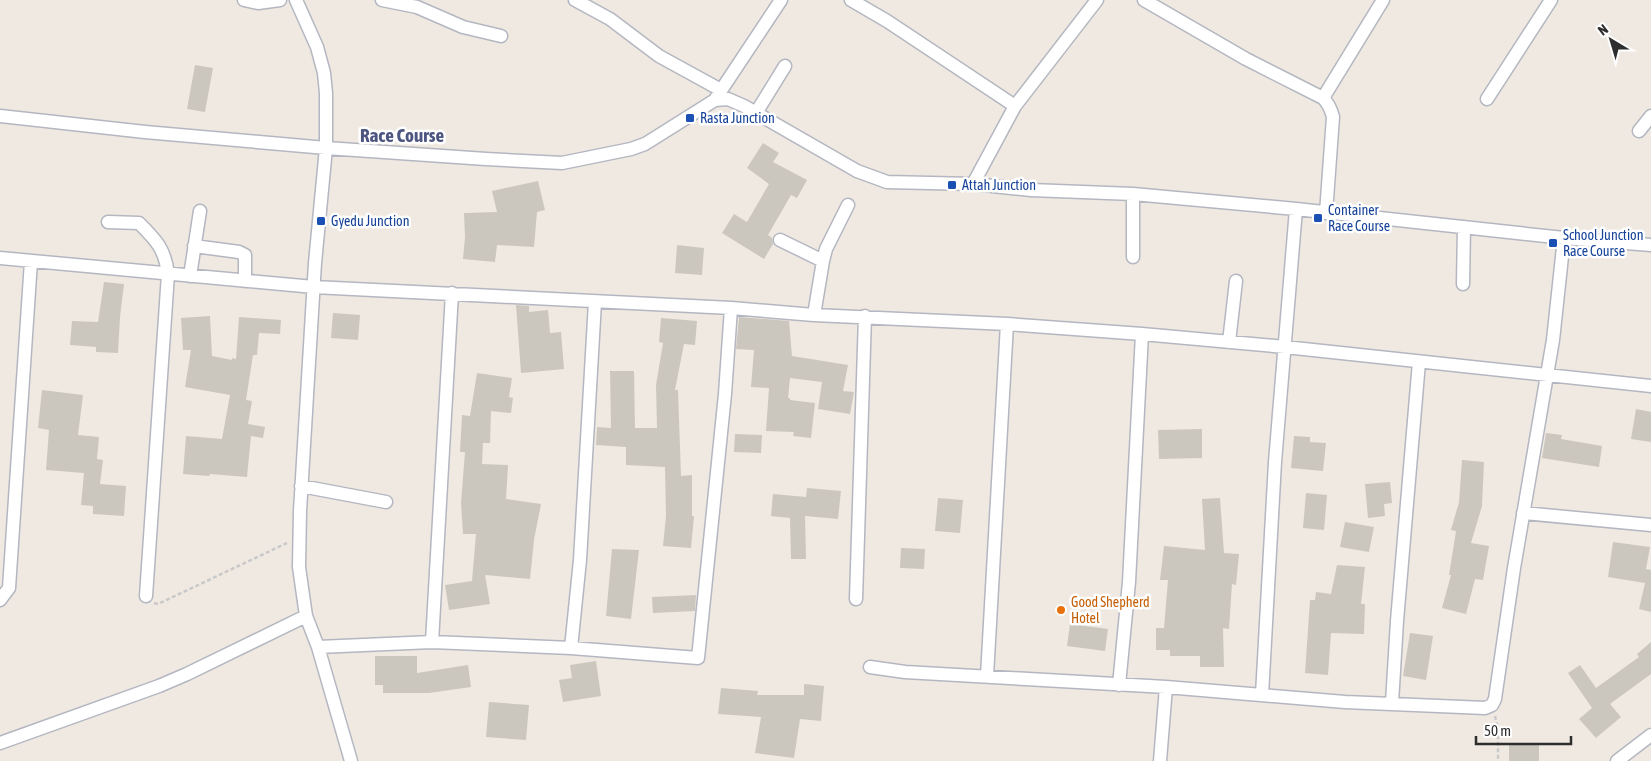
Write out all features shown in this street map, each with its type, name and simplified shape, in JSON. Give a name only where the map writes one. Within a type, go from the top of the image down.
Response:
[{"type":"street","points":[[244,0],[258,3],[280,0]]},
{"type":"street","points":[[296,0],[317,47],[324,73],[326,93],[326,148],[314,287],[301,486],[299,567],[306,616],[318,647],[352,761]]},
{"type":"street","points":[[382,0],[417,7],[463,27],[501,36]]},
{"type":"street","points":[[575,0],[610,20],[659,56],[718,95],[756,113],[857,171],[887,182],[973,184],[1031,190],[1133,194],[1296,209],[1564,238],[1651,245]]},
{"type":"street","points":[[0,116],[145,132],[326,148],[562,163],[631,149],[645,144],[718,95],[781,0]]},
{"type":"street","points":[[852,0],[1015,106]]},
{"type":"street","points":[[973,184],[1015,106],[1097,0]]},
{"type":"street","points":[[1144,0],[1246,59],[1323,98],[1331,108],[1333,118],[1326,213]]},
{"type":"street","points":[[1323,98],[1383,0]]},
{"type":"street","points":[[1487,99],[1551,0]]},
{"type":"street","points":[[756,113],[785,66]]},
{"type":"street","points":[[1639,131],[1651,116]]},
{"type":"street","points":[[1133,194],[1133,257]]},
{"type":"street","points":[[814,315],[826,249],[848,205]]},
{"type":"street","points":[[1262,695],[1275,462],[1296,209]]},
{"type":"street","points":[[190,276],[200,211]]},
{"type":"street","points":[[108,222],[140,223],[160,246],[165,256],[168,274],[146,596]]},
{"type":"street","points":[[1463,284],[1464,227]]},
{"type":"street","points":[[870,667],[906,672],[1166,687],[1345,702],[1485,708],[1492,705],[1495,699],[1523,512],[1547,376],[1564,238]]},
{"type":"street","points":[[780,240],[823,261]]},
{"type":"street","points":[[194,246],[239,252],[245,255],[245,281]]},
{"type":"street","points":[[0,258],[314,287],[730,308],[814,315],[1007,324],[1142,334],[1285,347],[1651,386]]},
{"type":"street","points":[[0,600],[9,588],[31,261]]},
{"type":"street","points":[[1229,342],[1236,281]]},
{"type":"street","points":[[432,642],[452,293]]},
{"type":"street","points":[[571,648],[581,551],[596,302]]},
{"type":"street","points":[[318,647],[432,642],[571,648],[698,658],[725,394],[730,308]]},
{"type":"street","points":[[856,599],[865,316]]},
{"type":"street","points":[[987,676],[1007,324]]},
{"type":"street","points":[[1119,685],[1129,582],[1142,334]]},
{"type":"street","points":[[1392,703],[1419,362]]},
{"type":"street","points":[[301,486],[386,502]]},
{"type":"street","points":[[1523,512],[1651,525]]},
{"type":"street","points":[[0,743],[159,686],[306,616]]},
{"type":"street","points":[[1160,761],[1166,687]]},
{"type":"street","points":[[1617,761],[1651,735]]},
{"type":"path","points":[[146,596],[147,601],[158,604],[300,537]]},
{"type":"path","points":[[1492,705],[1498,729],[1498,761]]},
{"type":"building","points":[[195,65],[213,68],[205,112],[187,109]]},
{"type":"building","points":[[763,143],[779,153],[773,162],[807,180],[797,198],[791,195],[768,235],[772,238],[773,244],[764,259],[722,233],[734,214],[747,222],[769,184],[747,168]]},
{"type":"building","points":[[538,181],[545,210],[537,212],[534,247],[497,245],[495,262],[463,259],[465,237],[464,213],[497,212],[492,191]]},
{"type":"building","points":[[677,245],[704,248],[702,275],[675,273]]},
{"type":"building","points":[[104,282],[124,284],[118,353],[96,352],[96,347],[70,345],[72,321],[98,322]]},
{"type":"building","points":[[516,305],[529,306],[529,312],[548,310],[550,333],[561,332],[564,369],[521,373]]},
{"type":"building","points":[[333,313],[360,315],[358,340],[331,338]]},
{"type":"building","points":[[210,316],[212,356],[232,360],[232,358],[236,359],[239,317],[281,320],[280,334],[259,333],[257,355],[253,355],[246,400],[252,401],[248,424],[265,427],[263,438],[251,436],[247,477],[183,474],[186,436],[222,439],[230,395],[185,387],[191,350],[183,350],[181,318]]},
{"type":"building","points":[[739,317],[789,321],[792,356],[848,365],[843,391],[854,392],[850,414],[818,409],[822,382],[790,378],[788,398],[790,400],[815,403],[811,438],[793,436],[794,432],[766,431],[769,388],[751,387],[754,350],[736,349]]},
{"type":"building","points":[[661,318],[697,321],[695,345],[684,344],[675,390],[678,390],[681,476],[692,475],[692,516],[694,516],[691,548],[663,546],[666,516],[665,467],[626,465],[626,447],[596,445],[597,427],[611,428],[610,371],[634,371],[635,428],[657,428],[656,385],[663,343],[659,342]]},
{"type":"building","points":[[477,373],[512,378],[509,397],[513,398],[511,413],[491,411],[490,443],[483,443],[482,464],[508,465],[506,499],[541,504],[534,540],[530,579],[485,575],[490,604],[449,610],[445,585],[472,581],[476,534],[463,534],[461,503],[465,452],[460,452],[462,415],[470,416]]},
{"type":"building","points":[[42,390],[83,395],[78,435],[99,437],[97,459],[103,460],[100,484],[126,486],[124,516],[93,514],[93,506],[81,505],[84,473],[46,470],[49,430],[38,428]]},
{"type":"building","points":[[1636,409],[1651,412],[1651,442],[1631,439]]},
{"type":"building","points":[[1202,429],[1202,458],[1159,459],[1158,430]]},
{"type":"building","points":[[1546,433],[1562,435],[1561,439],[1602,446],[1599,467],[1542,458]]},
{"type":"building","points":[[735,434],[762,435],[761,453],[734,452]]},
{"type":"building","points":[[1294,436],[1310,437],[1310,442],[1326,443],[1323,471],[1291,468]]},
{"type":"building","points":[[1462,460],[1484,462],[1482,506],[1471,543],[1489,546],[1483,580],[1475,579],[1466,614],[1442,608],[1451,575],[1449,575],[1456,531],[1451,530],[1459,502]]},
{"type":"building","points":[[1390,482],[1392,503],[1384,504],[1385,516],[1368,518],[1365,484]]},
{"type":"building","points":[[807,488],[841,491],[838,519],[805,516],[806,559],[791,559],[790,518],[771,516],[773,494],[806,497]]},
{"type":"building","points":[[1306,493],[1327,495],[1324,530],[1303,528]]},
{"type":"building","points":[[938,498],[963,500],[960,533],[935,531]]},
{"type":"building","points":[[1220,498],[1224,553],[1239,554],[1236,585],[1232,584],[1229,629],[1223,628],[1224,667],[1200,667],[1200,656],[1170,656],[1170,650],[1156,650],[1156,628],[1164,628],[1168,580],[1160,580],[1164,546],[1205,550],[1202,499]]},
{"type":"building","points":[[1345,522],[1374,527],[1369,552],[1340,547]]},
{"type":"building","points":[[1613,542],[1650,547],[1646,569],[1651,570],[1651,612],[1639,609],[1645,583],[1608,577]]},
{"type":"building","points":[[901,548],[925,549],[924,569],[900,568]]},
{"type":"building","points":[[612,549],[639,550],[631,619],[606,616]]},
{"type":"building","points":[[1337,565],[1365,567],[1361,604],[1365,604],[1364,634],[1331,633],[1328,675],[1305,673],[1310,600],[1315,600],[1316,592],[1331,594]]},
{"type":"building","points":[[696,595],[695,611],[653,613],[652,597]]},
{"type":"building","points":[[1070,624],[1108,629],[1105,651],[1067,646]]},
{"type":"building","points":[[1410,633],[1433,636],[1426,680],[1403,676]]},
{"type":"building","points":[[1651,642],[1651,674],[1610,704],[1621,717],[1596,738],[1579,719],[1592,708],[1568,673],[1580,665],[1596,688],[1639,657],[1637,654]]},
{"type":"building","points":[[375,656],[417,656],[417,673],[468,665],[471,687],[429,693],[383,693],[383,685],[375,685]]},
{"type":"building","points":[[596,661],[601,696],[563,702],[559,680],[572,678],[570,665]]},
{"type":"building","points":[[804,684],[824,686],[821,721],[800,719],[794,758],[755,753],[761,717],[718,714],[721,688],[758,691],[757,695],[804,695]]},
{"type":"building","points":[[489,702],[529,705],[526,740],[486,737]]},
{"type":"building","points":[[1539,743],[1539,761],[1509,761],[1509,744]]},
{"type":"place","name":"Rasta Junction","points":[[690,118]]},
{"type":"place","name":"Attah Junction","points":[[952,185]]},
{"type":"place","name":"Container Race Course","points":[[1318,218]]},
{"type":"place","name":"Gyedu Junction","points":[[321,221]]},
{"type":"place","name":"School Junction Race Course","points":[[1553,243]]},
{"type":"place","name":"Good Shepherd Hotel","points":[[1061,610]]},
{"type":"district","name":"Race Course","points":[[402,135]]}]
